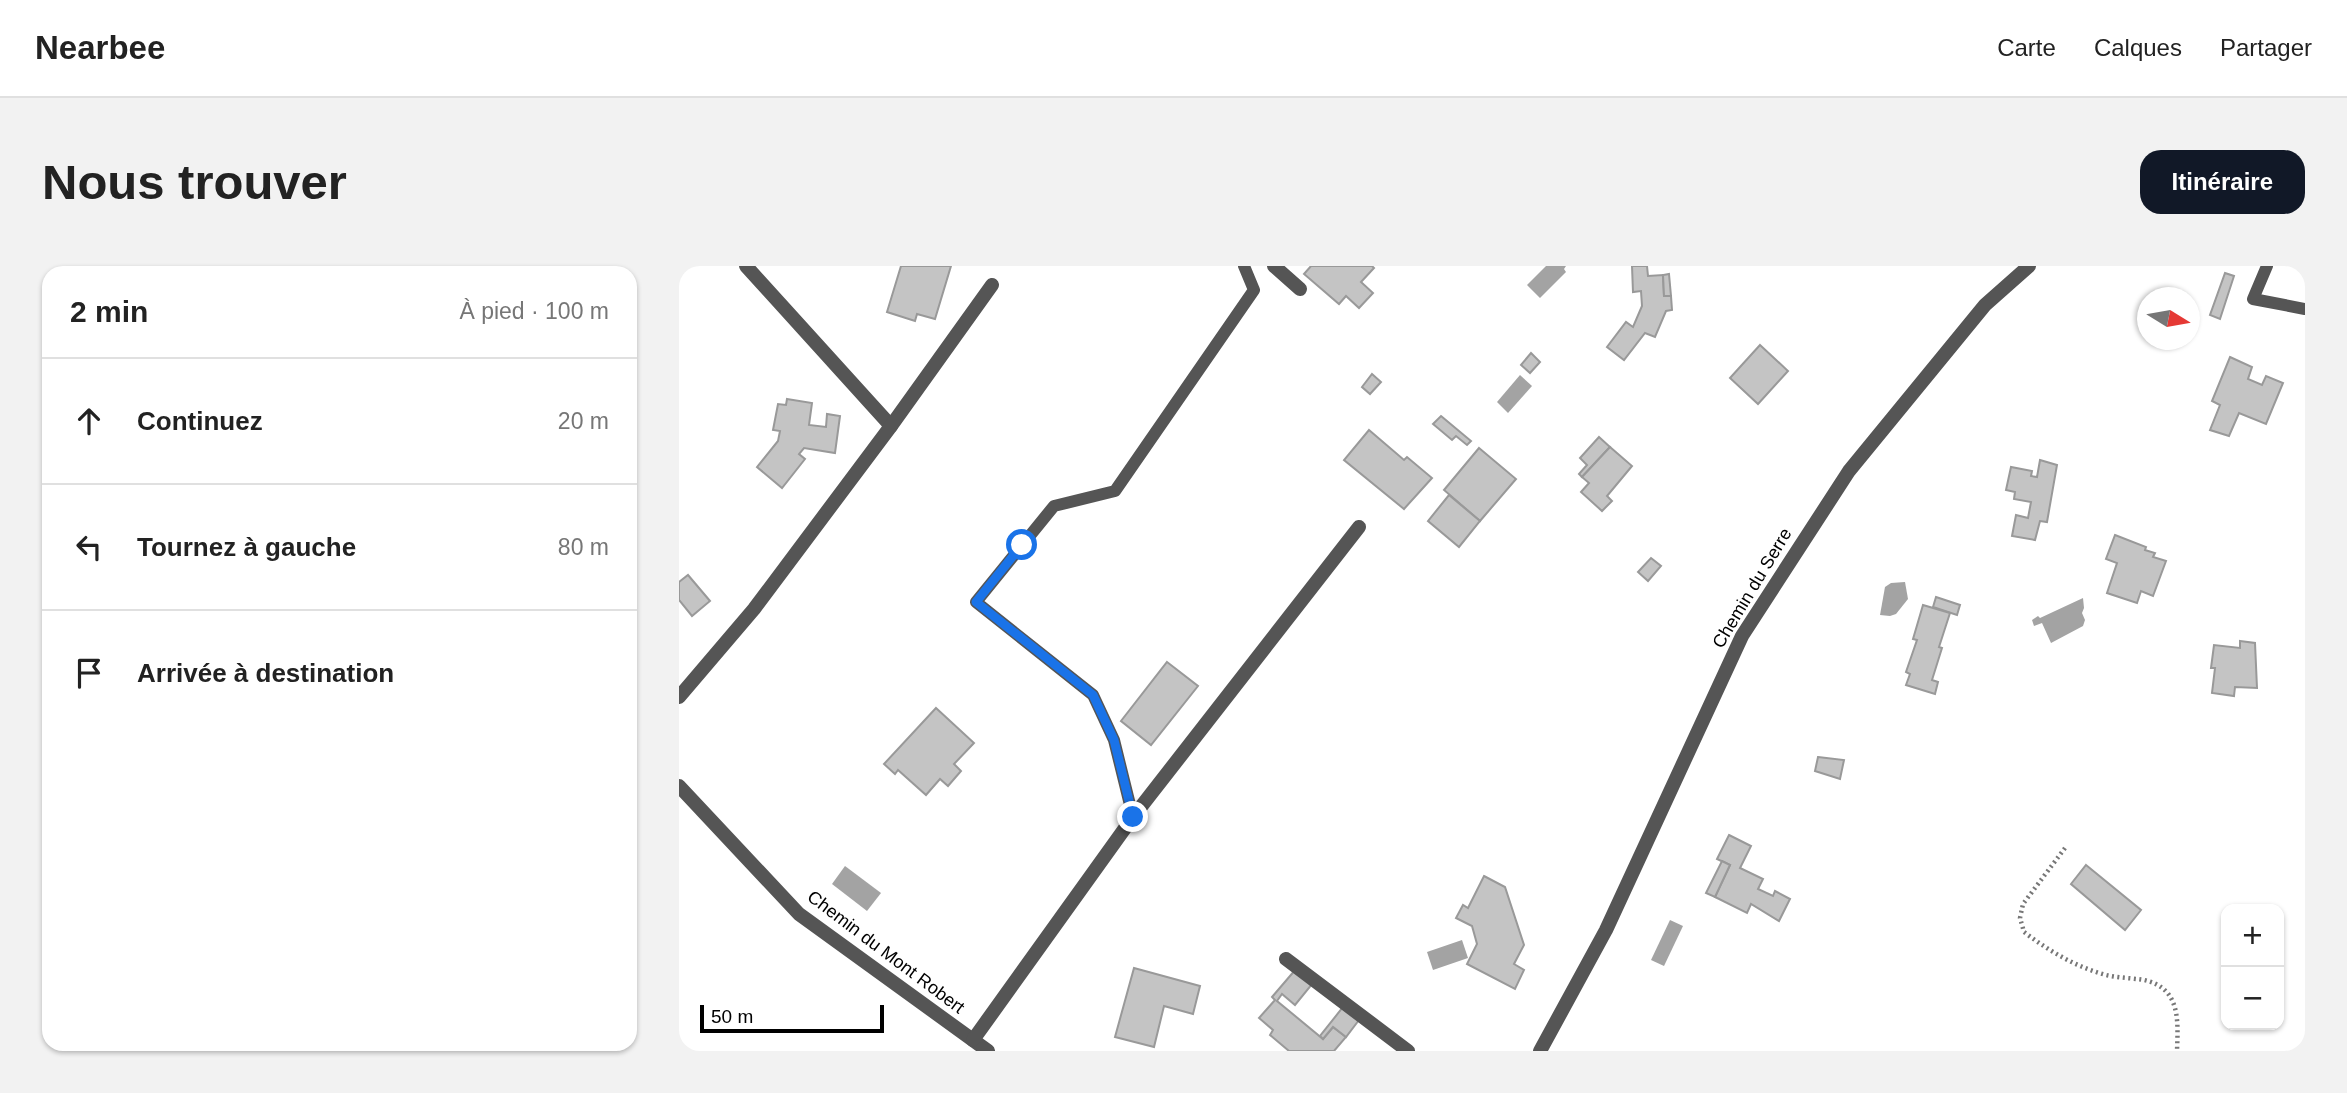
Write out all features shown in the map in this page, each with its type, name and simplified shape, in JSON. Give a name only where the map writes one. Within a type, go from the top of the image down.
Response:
[{"type":"street","points":[[745,266],[891,426]]},
{"type":"street","points":[[1274,266],[1300,289]]},
{"type":"street","name":"Chemin du Serre","points":[[1540,1051],[1606,930],[1742,636],[1849,471],[1985,305],[2029,266]]},
{"type":"street","points":[[679,697],[754,609],[992,285]]},
{"type":"street","points":[[973,1040],[1133,817],[1359,527]]},
{"type":"street","name":"Chemin du Mont Robert","points":[[679,786],[799,914],[988,1051]]},
{"type":"street","points":[[1286,959],[1408,1051]]},
{"type":"lane","points":[[1133,817],[1114,740],[1093,695],[976,602],[1053,506],[1115,491],[1254,290],[1244,266]]},
{"type":"lane","points":[[2267,266],[2253,299],[2305,309]]},
{"type":"path","points":[[2065,848],[2023,904],[2020,918],[2024,932],[2062,957],[2091,970],[2108,976],[2146,981],[2167,991],[2177,1009],[2177,1051]]},
{"type":"shaded area","points":[[1546,266],[1566,266],[1566,272],[1540,298],[1527,285]]},
{"type":"shaded area","points":[[1520,375],[1532,386],[1508,413],[1497,402]]},
{"type":"shaded area","points":[[1905,582],[1908,599],[1896,614],[1880,615],[1885,587],[1891,583]]},
{"type":"shaded area","points":[[2083,598],[2083,626],[2051,643],[2042,623],[2034,626],[2032,620],[2038,616],[2040,618]]},
{"type":"shaded area","points":[[845,866],[881,893],[867,911],[832,884]]},
{"type":"shaded area","points":[[1670,920],[1683,926],[1664,966],[1651,960]]},
{"type":"shaded area","points":[[1462,940],[1468,958],[1433,970],[1427,952]]},
{"type":"building","points":[[901,266],[951,266],[935,319],[917,314],[915,321],[887,312]]},
{"type":"building","points":[[1311,266],[1372,266],[1374,268],[1361,282],[1373,293],[1359,308],[1346,296],[1339,304],[1304,274]]},
{"type":"building","points":[[1632,266],[1647,266],[1648,276],[1663,275],[1664,296],[1671,296],[1672,310],[1666,311],[1655,337],[1645,333],[1624,360],[1607,347],[1626,322],[1633,327],[1642,306],[1641,291],[1633,292]]},
{"type":"building","points":[[2225,273],[2234,276],[2220,319],[2210,315]]},
{"type":"building","points":[[1669,274],[1671,296],[1664,296],[1663,275]]},
{"type":"building","points":[[1760,345],[1788,371],[1758,404],[1730,378]]},
{"type":"building","points":[[1531,353],[1540,362],[1530,373],[1521,365]]},
{"type":"building","points":[[2230,357],[2252,367],[2248,379],[2262,385],[2266,376],[2283,383],[2266,424],[2239,413],[2229,436],[2210,430],[2220,405],[2212,401]]},
{"type":"building","points":[[1372,374],[1381,382],[1370,394],[1362,387]]},
{"type":"building","points":[[787,399],[812,403],[809,425],[826,427],[827,414],[840,416],[835,453],[804,448],[799,454],[805,459],[782,488],[757,467],[778,441],[780,431],[773,430],[778,404],[786,405]]},
{"type":"building","points":[[1441,416],[1471,441],[1467,445],[1456,436],[1452,440],[1433,424]]},
{"type":"building","points":[[1369,430],[1404,460],[1407,457],[1432,478],[1404,509],[1344,460]]},
{"type":"building","points":[[1599,437],[1610,447],[1582,477],[1579,474],[1587,465],[1580,458]]},
{"type":"building","points":[[1610,447],[1632,466],[1607,496],[1612,501],[1602,511],[1581,492],[1589,483],[1582,477]]},
{"type":"building","points":[[1479,448],[1516,479],[1480,521],[1444,490]]},
{"type":"building","points":[[2040,460],[2057,465],[2047,522],[2040,521],[2035,540],[2012,536],[2016,515],[2028,518],[2031,502],[2014,499],[2015,492],[2006,490],[2011,467],[2032,471],[2031,476],[2037,477]]},
{"type":"building","points":[[1449,495],[1480,521],[1459,547],[1428,521]]},
{"type":"building","points":[[2115,535],[2146,547],[2145,550],[2155,553],[2153,557],[2166,561],[2153,596],[2141,591],[2137,603],[2107,593],[2117,563],[2106,559]]},
{"type":"building","points":[[1651,558],[1661,566],[1648,581],[1638,572]]},
{"type":"building","points":[[688,575],[710,601],[692,616],[679,600],[679,582]]},
{"type":"building","points":[[1936,597],[1960,605],[1957,615],[1933,607]]},
{"type":"building","points":[[1923,605],[1950,613],[1932,680],[1938,682],[1935,694],[1906,685],[1910,674],[1906,672],[1917,640],[1913,639]]},
{"type":"building","points":[[2240,641],[2255,643],[2257,688],[2235,687],[2234,696],[2212,693],[2214,645],[2240,648]]},
{"type":"building","points":[[1167,662],[1198,686],[1151,745],[1121,721]]},
{"type":"building","points":[[936,708],[974,743],[954,764],[961,771],[948,786],[940,779],[926,795],[898,770],[895,774],[884,764]]},
{"type":"building","points":[[1818,757],[1844,760],[1840,779],[1815,771]]},
{"type":"building","points":[[1729,835],[1751,846],[1740,868],[1763,879],[1758,889],[1773,896],[1775,891],[1790,899],[1779,921],[1751,904],[1747,913],[1715,897],[1730,865],[1717,859]]},
{"type":"building","points":[[1722,861],[1730,865],[1715,897],[1706,893]]},
{"type":"building","points":[[2086,865],[2141,910],[2125,930],[2071,884]]},
{"type":"building","points":[[1484,876],[1505,887],[1524,945],[1514,964],[1524,970],[1515,989],[1467,964],[1477,944],[1472,926],[1456,918],[1463,905],[1468,908]]},
{"type":"building","points":[[1134,968],[1200,986],[1193,1014],[1164,1006],[1154,1047],[1115,1037]]},
{"type":"building","points":[[1296,969],[1313,983],[1295,1005],[1282,994],[1277,1001],[1323,1039],[1333,1027],[1346,1037],[1334,1051],[1289,1051],[1270,1035],[1273,1030],[1259,1018],[1275,1000],[1272,997]]},
{"type":"building","points":[[1343,1007],[1359,1020],[1346,1037],[1333,1027],[1323,1039],[1320,1036]]},
{"type":"route","points":[[1022,545],[976,602],[1093,695],[1114,740],[1133,817]]}]
